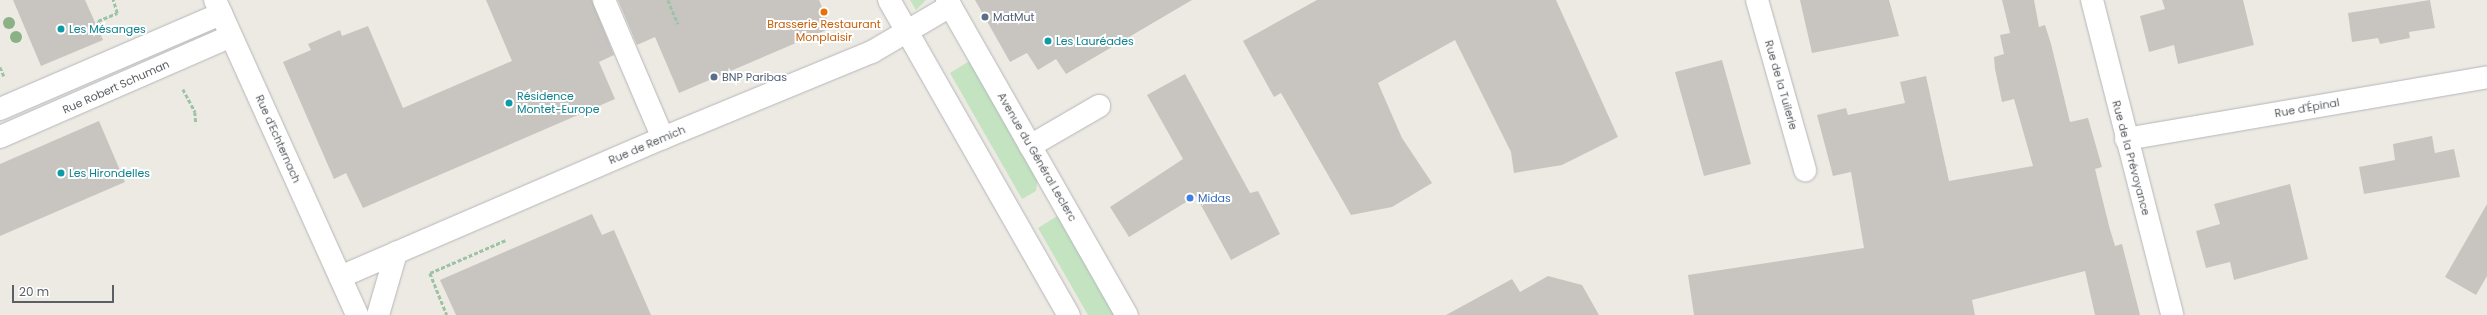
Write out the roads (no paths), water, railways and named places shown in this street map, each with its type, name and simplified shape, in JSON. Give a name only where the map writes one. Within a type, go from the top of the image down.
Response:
[{"type":"street","points":[[604,0],[663,138]]},
{"type":"street","points":[[889,0],[1069,315]]},
{"type":"street","name":"Rue de la Tuilerie","points":[[1757,0],[1805,170]]},
{"type":"street","name":"Rue de la Prévoyance","points":[[2092,0],[2126,139],[2172,315]]},
{"type":"street","name":"Rue de Remich","points":[[340,277],[663,138],[872,52],[907,32],[948,3]]},
{"type":"street","name":"Avenue du Général Leclerc","points":[[948,3],[1127,315]]},
{"type":"street","points":[[0,109],[218,7]]},
{"type":"street","name":"Rue d'Echternach","points":[[218,7],[357,315]]},
{"type":"street","name":"Rue Robert Schuman","points":[[0,137],[231,36]]},
{"type":"street","name":"Rue d'Épinal","points":[[2126,139],[2487,77]]},
{"type":"street","points":[[1030,146],[1099,106]]},
{"type":"street","points":[[378,315],[396,253]]},
{"type":"place","name":"Brasserie Restaurant Monplaisir","points":[[824,12]]},
{"type":"place","name":"MatMut","points":[[985,17]]},
{"type":"place","name":"Les Mésanges","points":[[61,29]]},
{"type":"place","name":"Les Lauréades","points":[[1048,41]]},
{"type":"place","name":"BNP Paribas","points":[[714,77]]},
{"type":"place","name":"Résidence Montet-Europe","points":[[509,103]]},
{"type":"place","name":"Les Hirondelles","points":[[61,173]]},
{"type":"place","name":"Midas","points":[[1190,198]]}]
